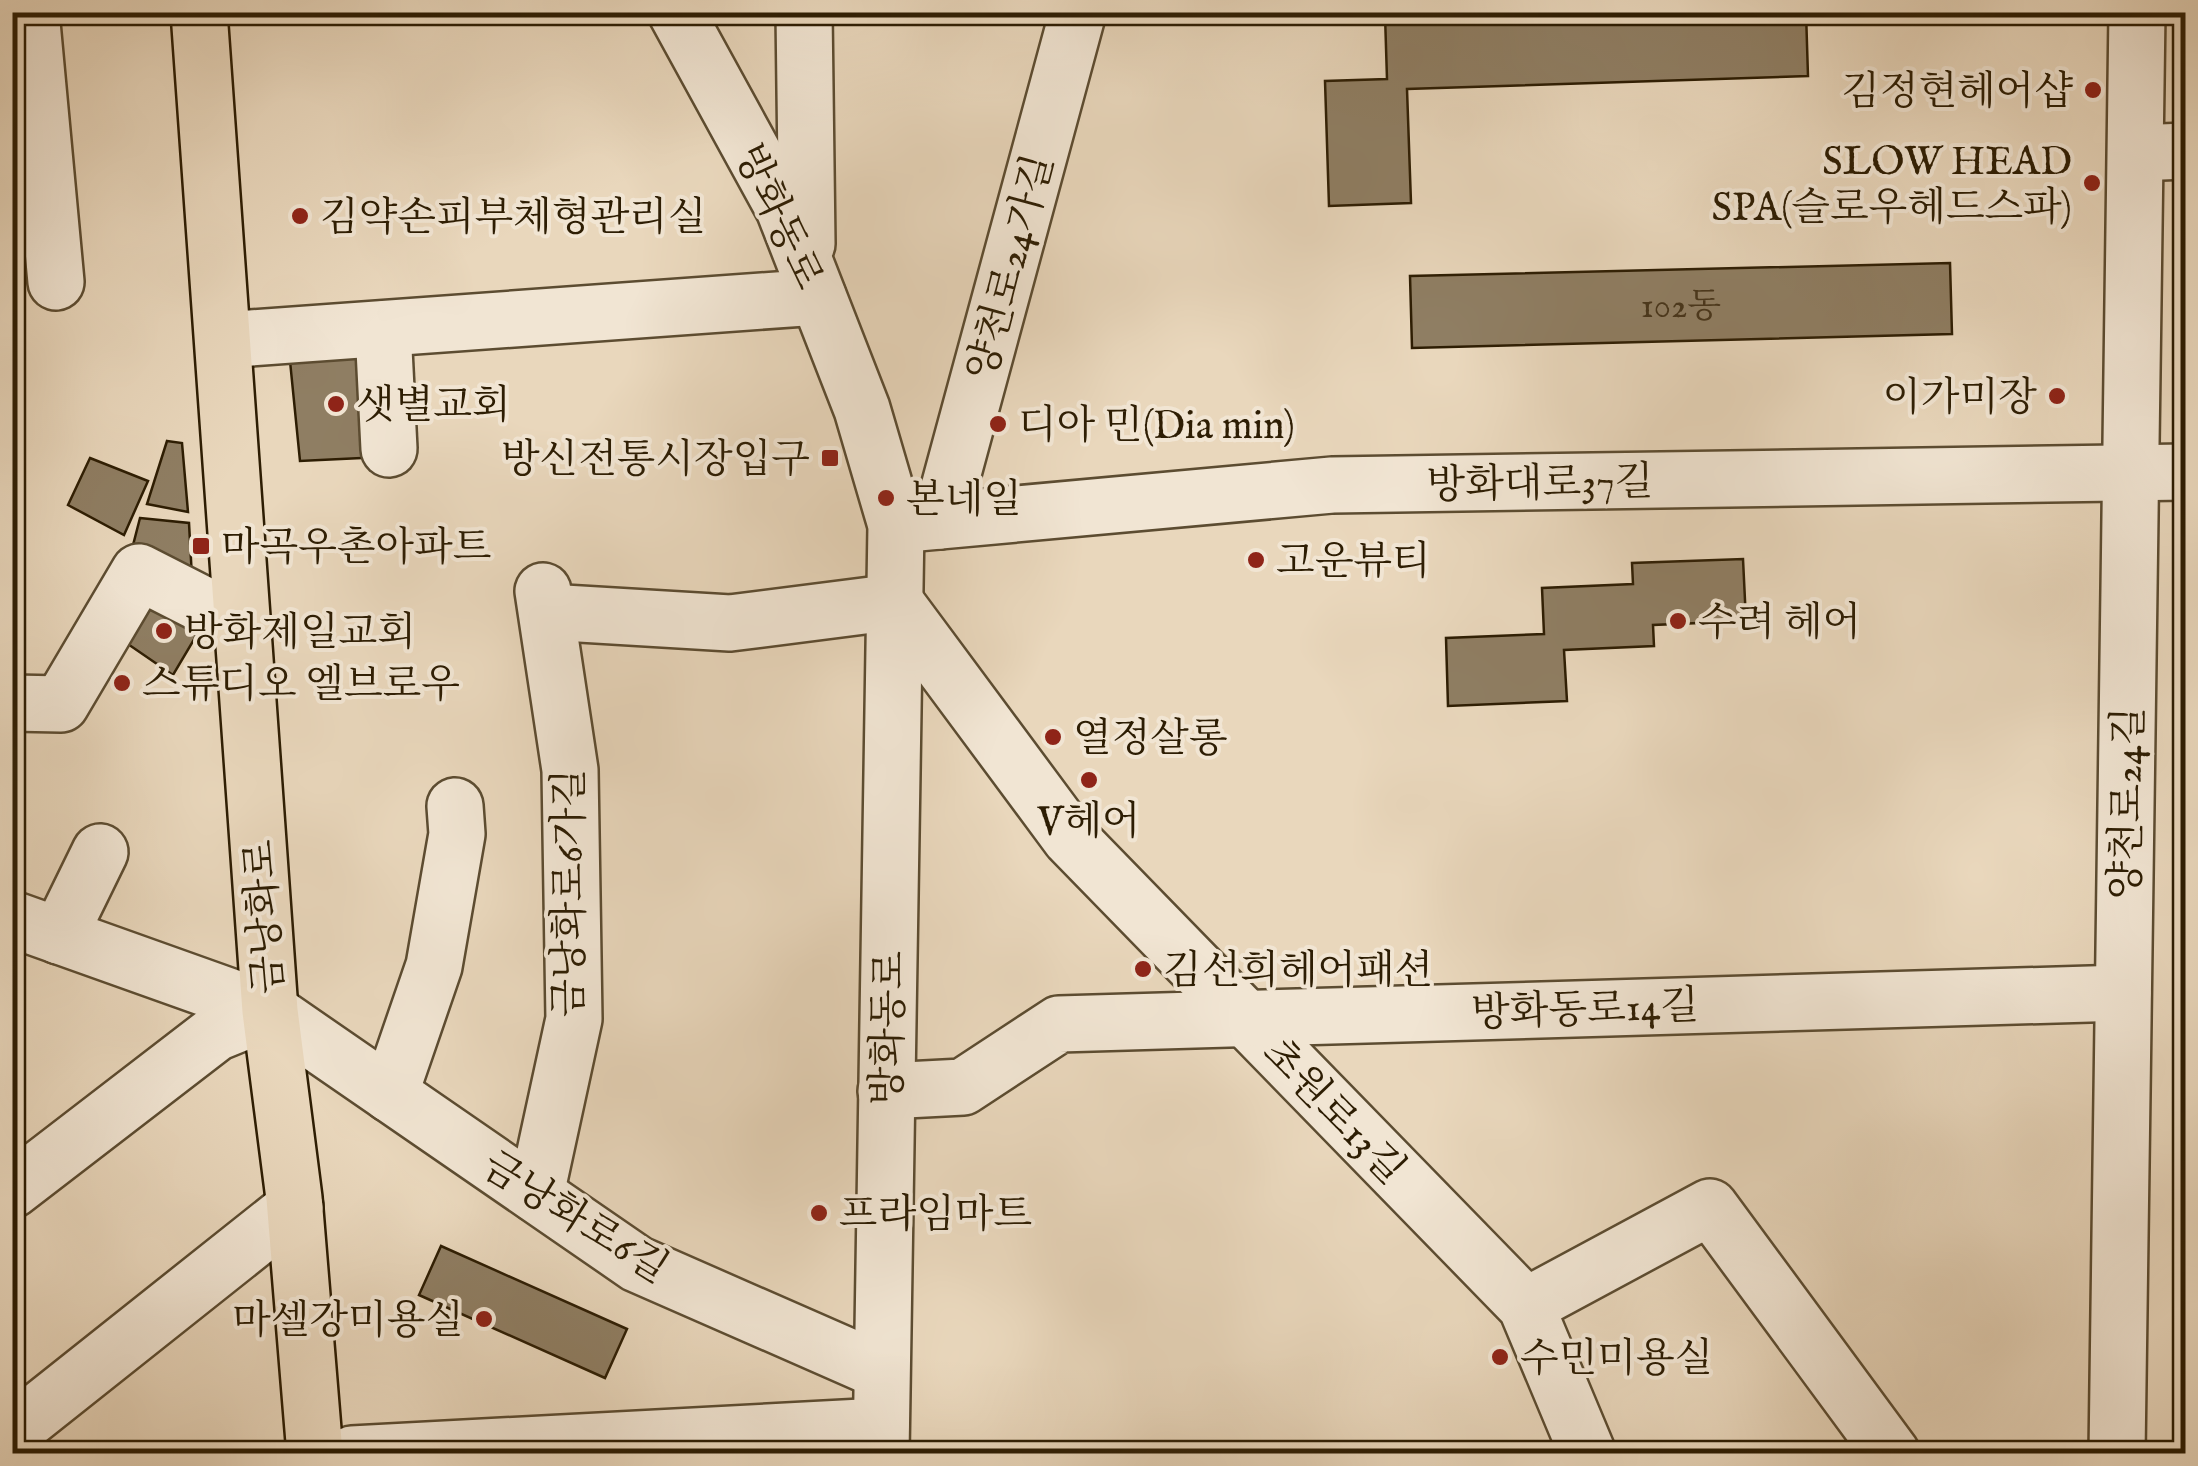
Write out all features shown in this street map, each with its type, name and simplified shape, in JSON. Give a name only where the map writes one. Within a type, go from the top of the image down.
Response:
[{"type":"main road","name":"금낭화로","points":[[199,12],[270,1011],[295,1207],[315,1454]]},
{"type":"street","points":[[31,12],[28,141],[56,282]]},
{"type":"street","name":"방화동로","points":[[676,12],[784,209],[862,410],[918,523],[894,602],[881,1440]]},
{"type":"street","points":[[223,340],[384,329],[813,283],[804,12]]},
{"type":"street","name":"양천로24가길","points":[[918,523],[1078,12]]},
{"type":"street","name":"양천로24길","points":[[2118,1454],[2130,473],[2161,152],[2137,12]]},
{"type":"street","points":[[384,329],[389,450]]},
{"type":"street","name":"방화대로37길","points":[[918,523],[1332,485],[2186,472]]},
{"type":"street","points":[[12,703],[62,704],[139,572],[243,625]]},
{"type":"street","name":"금낭화로6가길","points":[[536,1194],[574,1019],[570,770],[545,602],[730,623],[894,602]]},
{"type":"street","name":"초원로13길","points":[[894,602],[1070,838],[1526,1306],[1588,1454]]},
{"type":"street","points":[[390,1094],[434,966],[457,834],[455,806]]},
{"type":"street","points":[[36,927],[100,852]]},
{"type":"street","name":"금낭화로6길","points":[[36,927],[270,1011],[637,1264],[881,1372]]},
{"type":"street","name":"방화동로14길","points":[[886,1091],[963,1087],[1058,1024],[2124,993]]},
{"type":"street","points":[[20,1167],[216,1033],[270,1011]]},
{"type":"street","points":[[12,1432],[295,1207]]},
{"type":"street","points":[[1526,1306],[1710,1207],[1892,1454]]},
{"type":"street","points":[[352,1454],[881,1440]]},
{"type":"building","points":[[1806,12],[1808,76],[1407,89],[1411,203],[1329,206],[1325,81],[1387,79],[1385,15]]},
{"type":"building","points":[[2183,175],[2186,244],[2176,245],[2174,186]]},
{"type":"building","points":[[1950,263],[1952,334],[1412,348],[1410,276]]},
{"type":"building","name":"샛별교회","points":[[373,343],[382,457],[300,461],[289,351]]},
{"type":"building","points":[[167,441],[182,443],[188,512],[147,504]]},
{"type":"building","points":[[90,458],[148,481],[124,535],[68,505]]},
{"type":"building","points":[[140,518],[189,523],[192,578],[131,553]]},
{"type":"building","points":[[1743,559],[1746,621],[1653,625],[1654,646],[1564,650],[1567,701],[1448,706],[1446,638],[1544,634],[1542,588],[1633,584],[1632,563]]},
{"type":"building","name":"방화제일교회","points":[[155,591],[205,621],[173,675],[122,640]]},
{"type":"building","points":[[441,1246],[627,1329],[605,1378],[419,1295]]},
{"type":"place","name":"김정현헤어샵","points":[[2093,90]]},
{"type":"place","name":"SLOW HEAD SPA(슬로우헤드스파)","points":[[2092,183]]},
{"type":"place","name":"김약손피부체형관리실","points":[[300,216]]},
{"type":"place","name":"이가미장","points":[[2057,396]]},
{"type":"place","name":"샛별교회","points":[[336,404]]},
{"type":"place","name":"디아 민(Dia min)","points":[[998,424]]},
{"type":"place","name":"방신전통시장입구","points":[[830,458]]},
{"type":"place","name":"본네일","points":[[886,498]]},
{"type":"place","name":"마곡우촌아파트","points":[[201,546]]},
{"type":"place","name":"고운뷰티","points":[[1256,560]]},
{"type":"place","name":"수려 헤어","points":[[1678,621]]},
{"type":"place","name":"방화제일교회","points":[[164,631]]},
{"type":"place","name":"스튜디오 엘브로우","points":[[122,683]]},
{"type":"place","name":"열정살롱","points":[[1053,737]]},
{"type":"place","name":"V헤어","points":[[1089,780]]},
{"type":"place","name":"김선희헤어패션","points":[[1143,969]]},
{"type":"place","name":"프라임마트","points":[[819,1213]]},
{"type":"place","name":"마셀강미용실","points":[[484,1319]]},
{"type":"place","name":"수민미용실","points":[[1500,1357]]}]
